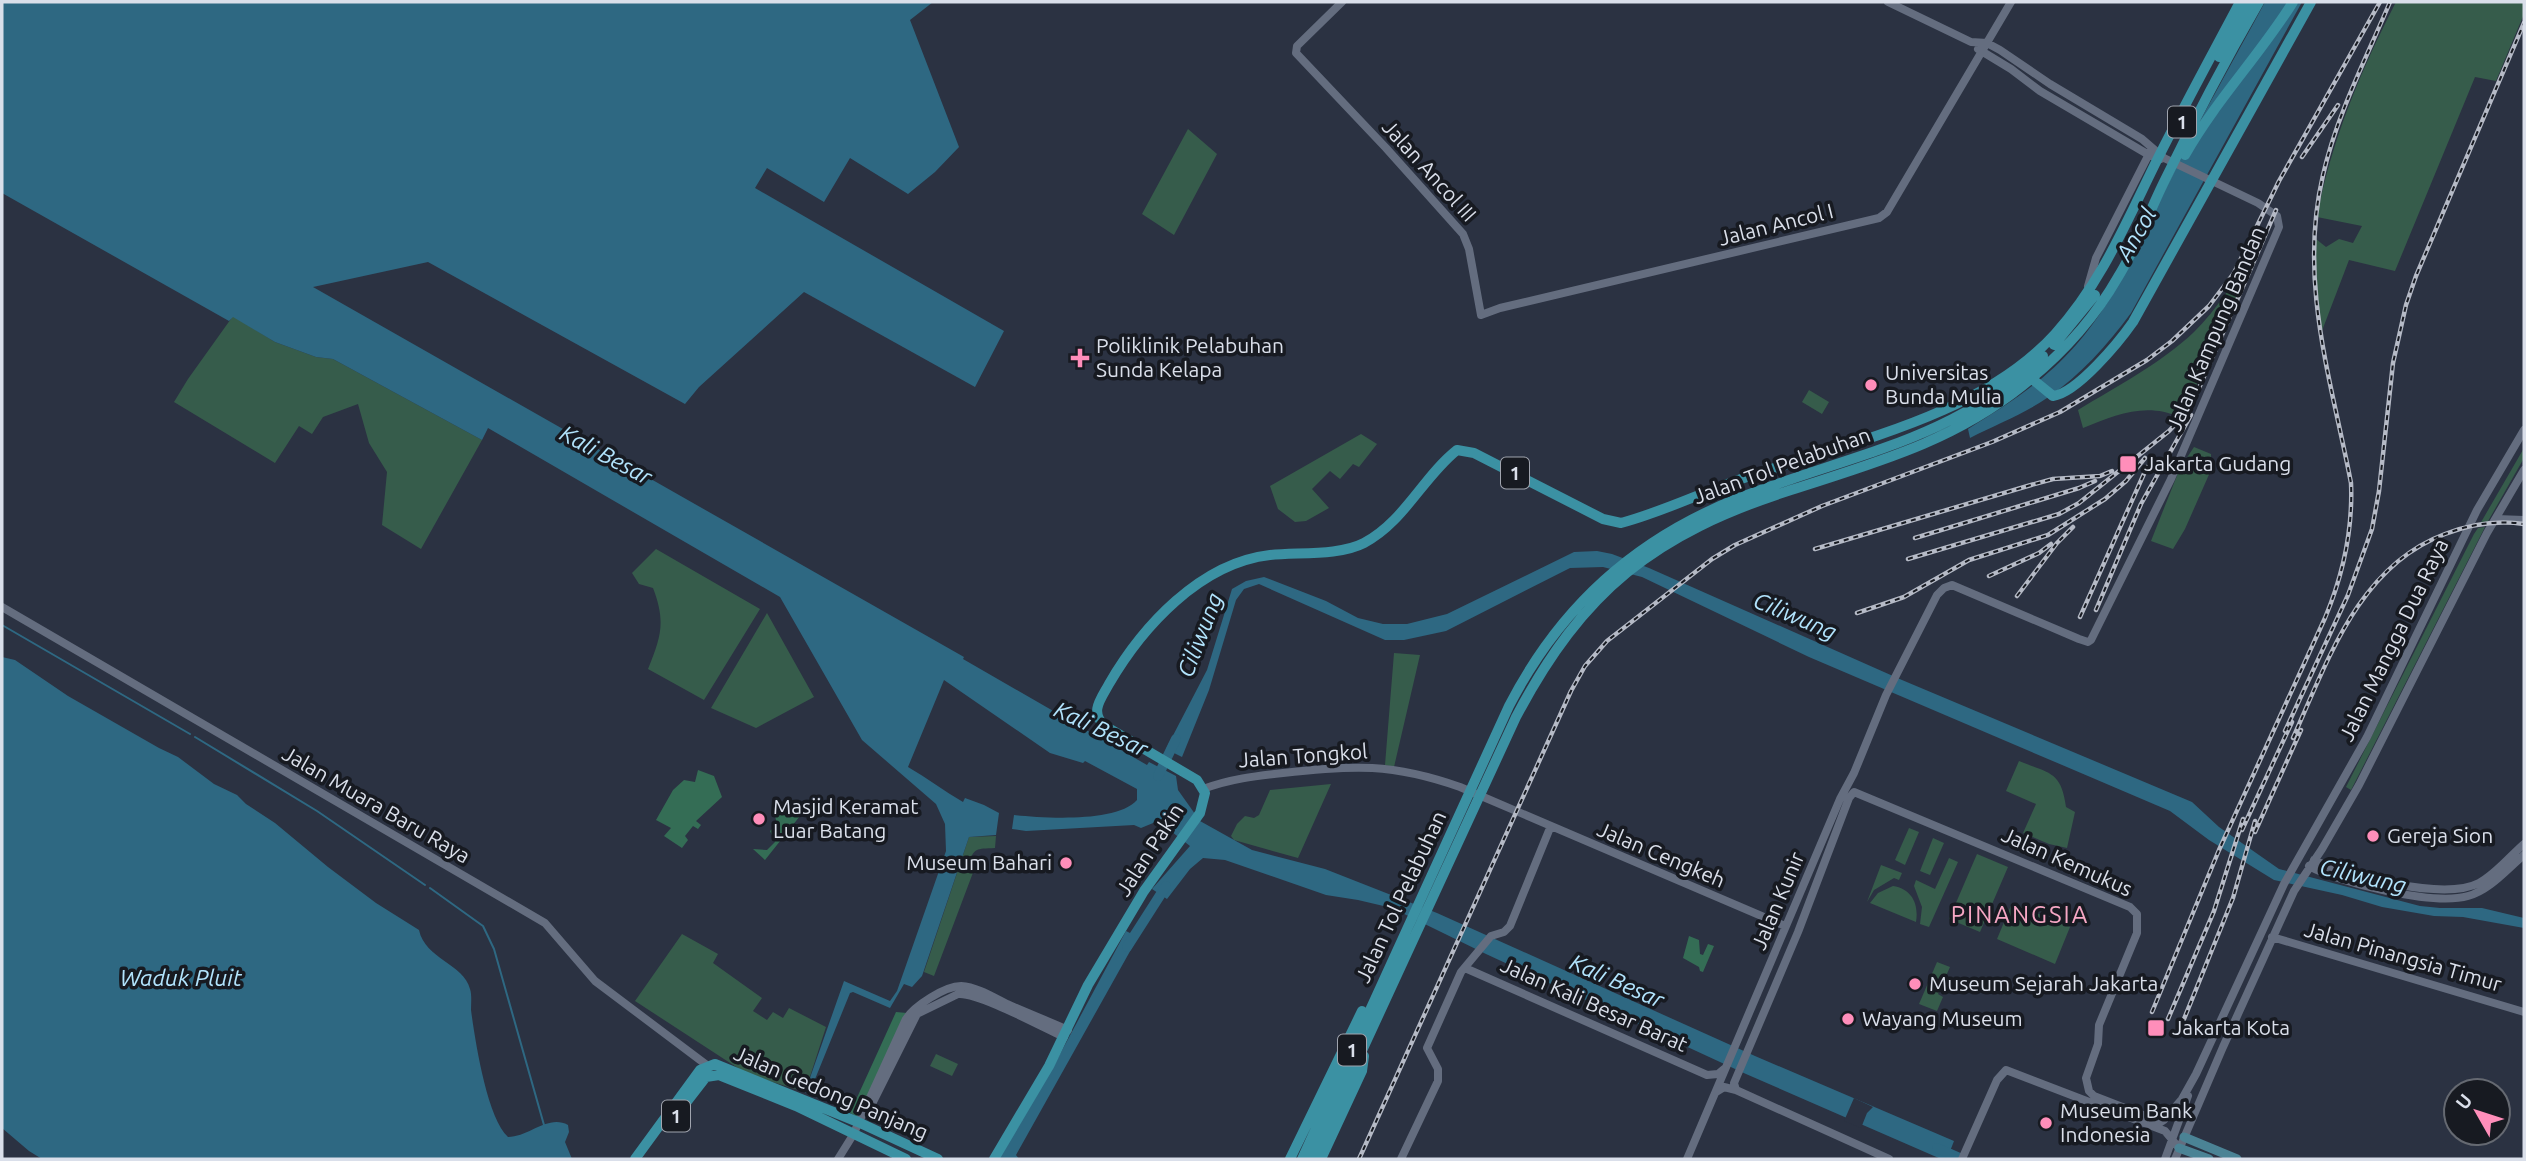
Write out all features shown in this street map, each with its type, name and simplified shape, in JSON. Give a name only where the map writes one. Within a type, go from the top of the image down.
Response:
[{"type":"highway","name":"1","points":[[1203,789],[1193,777],[1100,722],[1096,708],[1116,673],[1147,632],[1187,593],[1212,576],[1248,560],[1267,555],[1344,550],[1363,544],[1385,529],[1457,450],[1474,453],[1603,519],[1621,523],[1945,411],[1989,387],[2021,369],[2053,336],[2084,299],[2105,267],[2157,155],[2239,2]]},
{"type":"highway","points":[[2122,247],[2131,214],[2163,136],[2239,2]]},
{"type":"highway","name":"Jalan Tol Pelabuhan","points":[[1302,1159],[1518,688],[1567,617],[1631,555],[1657,538],[1719,506],[1762,489],[1899,444],[1942,426],[1978,407],[2027,371],[2065,334],[2097,292],[2122,247],[2178,130],[2250,2]]},
{"type":"highway","name":"Jalan Tol Pelabuhan","points":[[1312,1159],[1516,717],[1549,659],[1573,626],[1594,602],[1651,554],[1704,523],[1752,503],[1915,449],[1959,429],[2028,382],[2064,348],[2095,310],[2129,258],[2200,109],[2259,2]]},
{"type":"highway","points":[[2129,258],[2151,223],[2204,122],[2275,29],[2292,2]]},
{"type":"highway","points":[[2021,369],[2053,396],[2064,392],[2081,378],[2126,331],[2209,179],[2311,2]]},
{"type":"highway","name":"Jalan Pakin","points":[[994,1159],[1066,1034],[1096,971],[1144,891],[1199,811],[1205,799],[1203,789]]},
{"type":"highway","points":[[1290,1159],[1363,1008],[1401,941]]},
{"type":"highway","points":[[1321,1159],[1362,1071],[1366,1043]]},
{"type":"highway","name":"Jalan Gedong Panjang","points":[[906,1159],[796,1106],[709,1070],[715,1064],[938,1159]]},
{"type":"highway","name":"1","points":[[635,1159],[700,1070],[709,1070]]},
{"type":"highway","name":"1","points":[[645,1159],[709,1070]]},
{"type":"main road","points":[[2184,1137],[2237,1159]]},
{"type":"main road","points":[[2179,1148],[2208,1159]]},
{"type":"street","name":"Jalan Ancol III","points":[[1342,2],[1295,50],[1296,53],[1463,234],[1469,249],[1481,315]]},
{"type":"street","points":[[1888,2],[1970,42],[2040,91],[2157,155]]},
{"type":"street","name":"Jalan Ancol I","points":[[1481,315],[1500,308],[1879,218],[1887,212],[2011,2]]},
{"type":"street","points":[[1970,42],[1987,43],[2000,50],[2157,155]]},
{"type":"street","points":[[1994,59],[2000,50]]},
{"type":"street","name":"Jalan Kampung Bandan","points":[[1897,673],[1937,595],[1948,586],[1958,587],[2088,642],[2093,638],[2186,444],[2279,228],[2277,216],[2269,210],[2157,155]]},
{"type":"street","name":"Jalan Mangga Dua Raya","points":[[2196,1074],[2284,884],[2377,716],[2477,510],[2524,430]]},
{"type":"street","name":"Jalan Mangga Dua Raya","points":[[2175,1159],[2294,891],[2332,834],[2524,470]]},
{"type":"street","points":[[2505,503],[2519,519]]},
{"type":"street","points":[[2496,519],[2519,519]]},
{"type":"street","name":"Jalan Muara Baru Raya","points":[[2,607],[545,923],[595,981],[709,1070]]},
{"type":"street","name":"Jalan Kunir","points":[[1736,1045],[1839,795],[1897,673]]},
{"type":"street","points":[[2377,716],[2392,723]]},
{"type":"street","name":"Jalan Kunir","points":[[1736,1045],[1874,723]]},
{"type":"street","name":"Jalan Tongkol","points":[[1203,789],[1229,780],[1306,770],[1357,766],[1395,769],[1433,778],[1524,816]]},
{"type":"street","name":"Jalan Kemukus","points":[[1852,793],[1856,792],[2113,898],[2136,912],[2137,933],[2099,1026],[2098,1044],[2086,1078],[2087,1095]]},
{"type":"street","name":"Jalan Kunir","points":[[1736,1090],[1734,1085],[1738,1074],[1799,930],[1852,793]]},
{"type":"street","name":"Jalan Cengkeh","points":[[1524,816],[1785,926]]},
{"type":"street","points":[[1401,1159],[1438,1082],[1438,1069],[1427,1048],[1461,972],[1490,936],[1504,932],[1510,926],[1550,828]]},
{"type":"street","points":[[2380,885],[2454,890],[2466,888],[2487,877],[2524,844]]},
{"type":"street","points":[[2309,866],[2322,874],[2440,898],[2468,896],[2491,884],[2524,855]]},
{"type":"street","name":"Jalan Pinangsia Timur","points":[[2272,937],[2521,1010]]},
{"type":"street","name":"Jalan Kali Besar Barat","points":[[1465,968],[1707,1075],[1718,1074],[1725,1068]]},
{"type":"street","points":[[838,1159],[853,1135],[863,1125],[875,1091],[917,1014],[964,993],[986,997],[1066,1034]]},
{"type":"street","points":[[1687,1159],[1736,1045]]},
{"type":"street","points":[[1962,1159],[1999,1076],[2006,1070],[2161,1122],[2178,1105],[2196,1074]]},
{"type":"street","points":[[2165,1159],[2196,1074]]},
{"type":"street","name":"Jalan Kali Besar Barat","points":[[1707,1075],[1715,1086],[1714,1094]]},
{"type":"street","points":[[1714,1094],[1724,1087],[1736,1090],[1889,1159]]},
{"type":"street","points":[[2087,1095],[2165,1131],[2179,1148]]},
{"type":"green space","points":[[2396,2],[2524,2],[2524,14],[2496,81],[2475,77],[2395,271],[2349,260],[2320,336],[2316,239],[2326,247],[2339,239],[2353,243],[2362,226],[2317,217],[2323,189],[2349,106]]},
{"type":"green space","points":[[1188,129],[1217,154],[1174,235],[1142,214]]},
{"type":"green space","points":[[2252,254],[2255,255],[2187,406],[2179,417],[2143,410],[2119,415],[2083,428],[2078,410],[2181,344],[2218,304]]},
{"type":"green space","points":[[233,316],[275,342],[316,357],[333,359],[482,440],[421,549],[382,525],[387,472],[369,443],[358,404],[323,417],[312,434],[299,426],[275,463],[174,402]]},
{"type":"green space","points":[[1809,390],[1829,402],[1822,414],[1802,402]]},
{"type":"green space","points":[[1361,434],[1377,444],[1359,467],[1353,464],[1340,479],[1330,471],[1312,489],[1329,508],[1306,521],[1295,522],[1278,509],[1270,486]]},
{"type":"green space","points":[[2194,447],[2211,454],[2211,470],[2185,529],[2173,549],[2151,541],[2180,468]]},
{"type":"green space","points":[[2524,448],[2524,458],[2487,523],[2480,524]]},
{"type":"green space","points":[[2485,527],[2351,790],[2346,787],[2474,534],[2478,528]]},
{"type":"green space","points":[[656,549],[760,609],[704,700],[648,669],[659,638],[660,610],[653,588],[639,584],[632,573]]},
{"type":"green space","points":[[767,613],[814,697],[756,728],[711,708]]},
{"type":"green space","points":[[1394,653],[1420,655],[1394,767],[1385,765]]},
{"type":"green space","points":[[2019,761],[2052,775],[2061,786],[2066,807],[2075,812],[2067,848],[2023,833],[2036,804],[2006,791]]},
{"type":"green space","points":[[698,770],[714,776],[722,797],[696,821],[701,825],[698,829],[693,826],[685,836],[688,840],[682,848],[664,836],[671,828],[656,820],[673,790],[684,780],[695,782]]},
{"type":"green space","points":[[1331,784],[1298,858],[1234,840],[1231,836],[1245,816],[1254,818],[1259,815],[1270,790]]},
{"type":"green space","points":[[794,803],[800,816],[765,860],[753,849],[767,850],[775,842],[770,831],[777,824],[775,816]]},
{"type":"green space","points":[[1909,828],[1919,832],[1905,865],[1895,860]]},
{"type":"green space","points":[[996,836],[995,848],[980,849],[972,855],[968,866],[974,870],[934,976],[924,972],[969,837]]},
{"type":"green space","points":[[1933,838],[1944,843],[1930,875],[1920,871]]},
{"type":"green space","points":[[1977,854],[2008,867],[1980,932],[1949,919]]},
{"type":"green space","points":[[1949,858],[1958,862],[1929,927],[1920,924],[1922,907],[1914,886],[1916,880],[1935,889]]},
{"type":"green space","points":[[1881,865],[1902,873],[1899,880],[1894,878],[1874,890],[1867,902]]},
{"type":"green space","points":[[1893,886],[1905,890],[1913,898],[1916,922],[1870,903],[1878,893]]},
{"type":"green space","points":[[2012,903],[2070,927],[2055,964],[1997,939]]},
{"type":"green space","points":[[682,934],[718,954],[713,963],[762,998],[753,1011],[767,1020],[773,1012],[783,1018],[789,1008],[826,1027],[805,1092],[747,1074],[635,1001]]},
{"type":"green space","points":[[1689,936],[1699,940],[1700,954],[1703,955],[1708,944],[1714,946],[1703,972],[1683,958]]},
{"type":"green space","points":[[1937,962],[1950,967],[1938,994],[1943,997],[1937,1011],[1919,1004]]},
{"type":"green space","points":[[896,1012],[907,1013],[862,1119],[850,1113]]},
{"type":"green space","points":[[936,1054],[958,1064],[952,1076],[930,1066]]},
{"type":"water","points":[[2,2],[933,2],[910,20],[959,147],[935,172],[908,194],[850,158],[824,202],[767,168],[755,188],[1004,331],[975,387],[804,292],[699,387],[685,404],[428,262],[313,287],[964,657],[963,659],[1147,765],[1149,762],[1176,776],[1178,790],[1200,821],[1252,850],[1325,869],[1437,913],[1755,1056],[1954,1141],[1947,1159],[1941,1159],[1746,1074],[1392,908],[1326,895],[1225,860],[1203,858],[1190,869],[1167,899],[1152,889],[1190,846],[1158,821],[1141,828],[1134,825],[1026,831],[1012,829],[1014,815],[1079,817],[1113,812],[1137,800],[1137,789],[1085,761],[1083,763],[1050,753],[944,680],[908,767],[963,802],[965,798],[999,813],[996,835],[969,837],[922,976],[912,987],[904,984],[890,1008],[850,993],[809,1094],[805,1092],[844,981],[890,1001],[897,991],[946,851],[945,824],[936,804],[862,740],[780,597],[488,428],[482,440],[333,359],[316,357],[275,342],[233,317],[229,321],[2,193]]},
{"type":"water","points":[[2265,2],[2302,2],[2131,313],[2093,359],[2071,380],[2029,409],[1970,438],[1968,429],[2051,370],[2092,326],[2131,261],[2175,170]]},
{"type":"water","points":[[1597,551],[1649,568],[1902,680],[2192,802],[2219,827],[2279,869],[2420,906],[2482,908],[2524,918],[2524,928],[2382,907],[2274,880],[2209,840],[2170,811],[1809,657],[1642,577],[1603,567],[1570,568],[1446,631],[1404,640],[1385,640],[1259,584],[1244,589],[1236,600],[1209,690],[1182,757],[1166,749],[1207,670],[1232,589],[1246,581],[1264,577],[1326,601],[1358,618],[1383,624],[1407,624],[1447,614],[1574,552]]},
{"type":"water","name":"Waduk Pluit","points":[[2,657],[15,660],[68,696],[178,757],[214,784],[237,795],[376,903],[419,930],[429,948],[460,973],[470,989],[483,1078],[501,1127],[508,1137],[553,1122],[568,1125],[569,1132],[565,1142],[572,1159],[42,1159],[2,1128]]},
{"type":"water","points":[[1126,931],[1138,937],[1016,1155],[1019,1159],[999,1159],[1052,1069]]},
{"type":"pier","points":[[1854,1098],[1873,1107],[1867,1113],[1861,1128],[1844,1121]]},
{"type":"waterway","points":[[2,625],[190,734]]},
{"type":"waterway","points":[[195,737],[317,811],[425,885]]},
{"type":"waterway","name":"Ciliwung","points":[[1158,776],[1176,739]]},
{"type":"waterway","points":[[1127,947],[1166,886]]},
{"type":"waterway","points":[[430,888],[483,926],[494,949],[544,1125]]},
{"type":"waterway","name":"Kali Besar","points":[[1937,1148],[1962,1159]]},
{"type":"railway","points":[[1359,1159],[1571,691],[1585,666],[1607,641],[1712,559],[1735,545],[1822,506],[1992,442],[2060,412],[2147,360],[2172,341],[2209,306],[2234,273],[2279,181],[2380,2]]},
{"type":"railway","points":[[2152,1012],[2219,850],[2325,618],[2342,569],[2350,518],[2351,483],[2320,330],[2314,253],[2316,214],[2323,175],[2336,130],[2390,2]]},
{"type":"railway","points":[[2285,731],[2348,595],[2372,529],[2379,491],[2393,363],[2406,305],[2524,23]]},
{"type":"railway","points":[[2302,157],[2338,105]]},
{"type":"railway","points":[[1908,559],[2059,514],[2079,503],[2169,431],[2183,416],[2199,388],[2276,210]]},
{"type":"railway","points":[[2096,610],[2141,504],[2191,415]]},
{"type":"railway","points":[[1857,613],[1904,597],[1969,560],[2048,535],[2105,499],[2126,481],[2145,458]]},
{"type":"railway","points":[[2080,617],[2147,467]]},
{"type":"railway","points":[[1815,549],[2053,479],[2100,476],[2112,471]]},
{"type":"railway","points":[[1915,538],[2095,481]]},
{"type":"railway","points":[[2293,738],[2319,678],[2350,619],[2368,592],[2390,568],[2415,549],[2445,534],[2474,525],[2524,524]]},
{"type":"railway","points":[[2017,596],[2057,543],[2073,527]]},
{"type":"railway","points":[[1989,576],[2039,553],[2051,544]]},
{"type":"railway","points":[[2242,830],[2292,722]]},
{"type":"railway","points":[[2255,832],[2301,730]]},
{"type":"railway","points":[[2168,1019],[2214,911],[2243,819]]},
{"type":"railway","points":[[2182,1024],[2233,898],[2255,821]]},
{"type":"place","name":"Poliklinik Pelabuhan Sunda Kelapa","points":[[1080,358]]},
{"type":"place","name":"Universitas Bunda Mulia","points":[[1871,385]]},
{"type":"place","name":"Jakarta Gudang","points":[[2128,464]]},
{"type":"place","name":"Masjid Keramat Luar Batang","points":[[759,819]]},
{"type":"place","name":"Gereja Sion","points":[[2373,836]]},
{"type":"place","name":"Museum Bahari","points":[[1066,863]]},
{"type":"place","name":"Museum Sejarah Jakarta","points":[[1915,984]]},
{"type":"place","name":"Wayang Museum","points":[[1848,1019]]},
{"type":"place","name":"Jakarta Kota","points":[[2156,1028]]},
{"type":"place","name":"Museum Bank Indonesia","points":[[2046,1123]]},
{"type":"district","name":"PINANGSIA","points":[[2020,915]]},
{"type":"water label","name":"Ancol","points":[[2136,234]]}]
